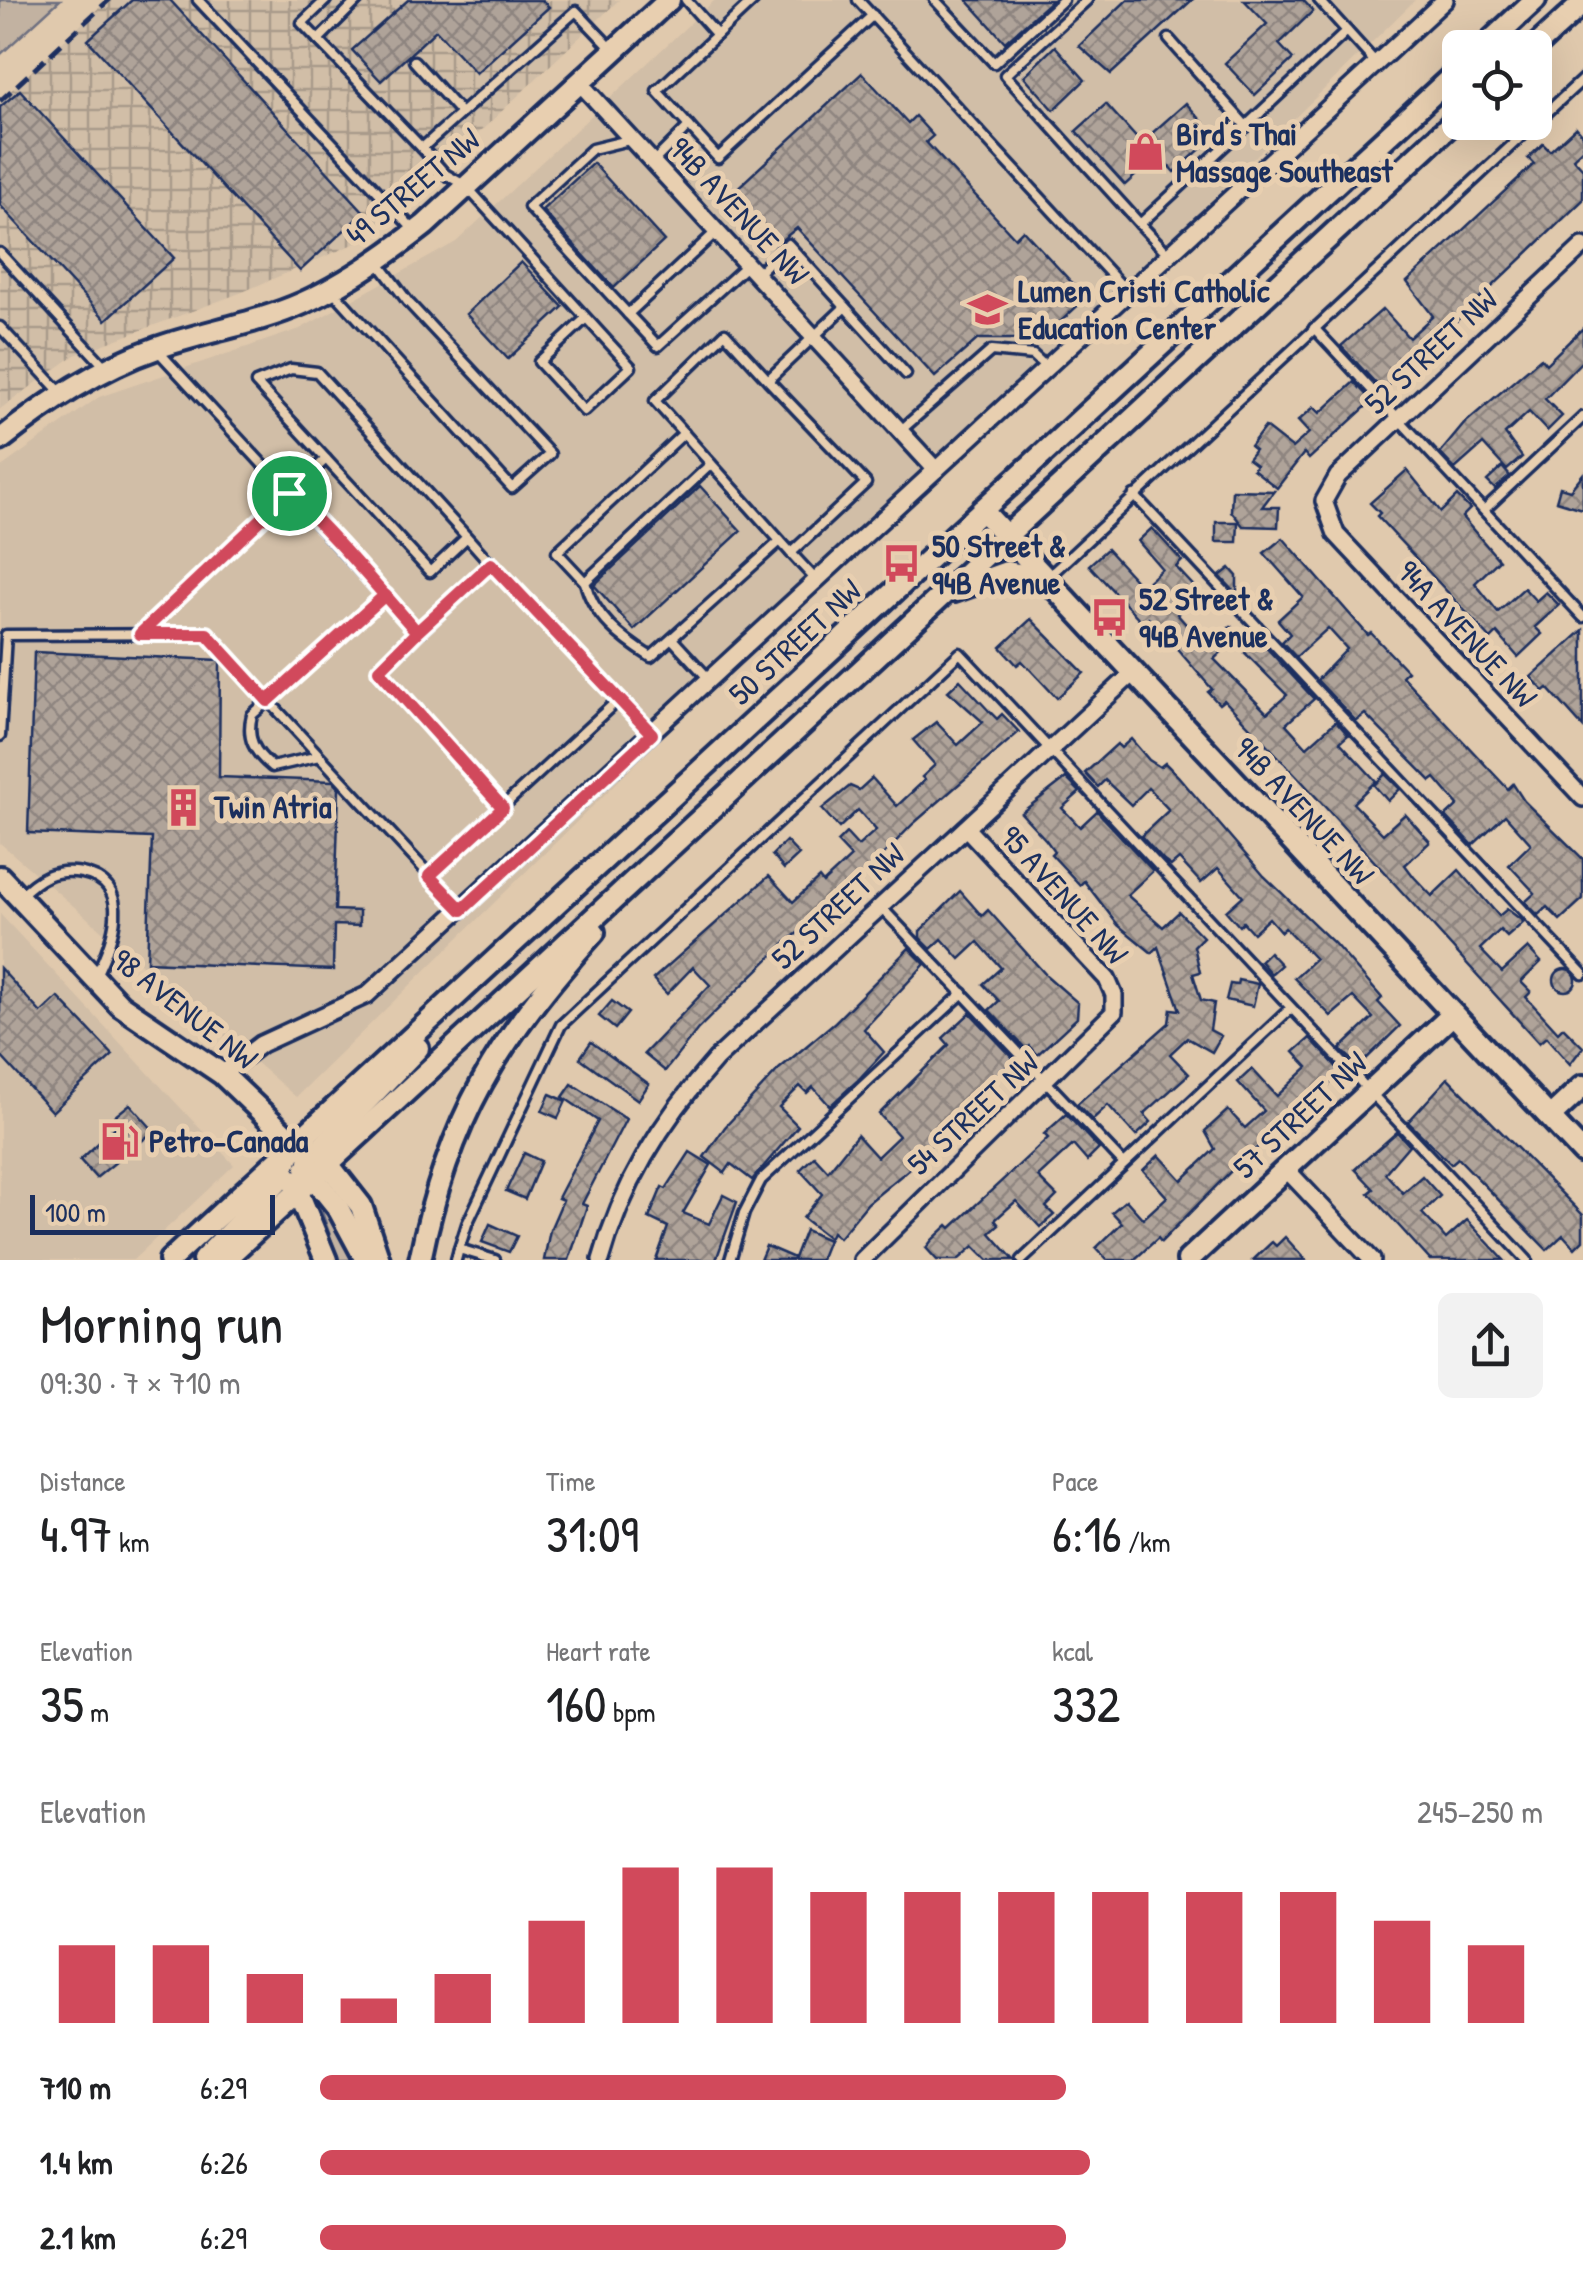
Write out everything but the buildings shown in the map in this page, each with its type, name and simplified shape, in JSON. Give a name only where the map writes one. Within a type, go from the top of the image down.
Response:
[{"type":"main road","name":"49 STREET NW","points":[[0,440],[62,394],[106,369],[156,348],[278,313],[331,289],[377,261],[416,232],[669,0]]},
{"type":"main road","points":[[1502,30],[1535,0]]},
{"type":"main road","points":[[1552,31],[1583,3]]},
{"type":"main road","name":"50 STREET NW","points":[[224,1260],[297,1192],[306,1160],[421,1046],[458,994],[1442,86]]},
{"type":"main road","name":"50 STREET NW","points":[[170,1260],[258,1177],[306,1160],[670,846],[1442,133]]},
{"type":"main road","name":"94B AVENUE NW","points":[[982,510],[1583,1153]]},
{"type":"main road","points":[[938,598],[1007,572],[1046,579]]},
{"type":"main road","points":[[420,1260],[441,1176],[470,1100],[497,1053],[548,983],[670,846]]},
{"type":"main road","name":"98 AVENUE NW","points":[[0,877],[128,1011],[222,1074],[306,1160],[361,1206],[379,1260]]},
{"type":"main road","name":"57 STREET NW","points":[[1201,1255],[1286,1169],[1453,1014]]},
{"type":"main road","points":[[1550,1117],[1583,1086]]},
{"type":"main road","points":[[203,1260],[276,1183],[306,1160],[366,1260]]},
{"type":"main road","points":[[297,1192],[318,1233],[326,1260]]},
{"type":"street","name":"50 STREET NW","points":[[222,1074],[261,1044],[367,995],[1445,0]]},
{"type":"street","name":"94B AVENUE NW","points":[[580,82],[936,470]]},
{"type":"street","name":"52 STREET NW","points":[[1324,501],[1338,476],[1583,246]]},
{"type":"street","name":"94A AVENUE NW","points":[[1324,501],[1336,534],[1583,798]]},
{"type":"street","name":"52 STREET NW","points":[[601,1260],[618,1211],[651,1146],[690,1088],[879,905],[1133,673]]},
{"type":"street","name":"95 AVENUE NW","points":[[966,828],[1106,978],[1116,1002]]},
{"type":"street","name":"54 STREET NW","points":[[862,1260],[1110,1020],[1116,1002]]},
{"type":"street","points":[[1286,1169],[1372,1260]]},
{"type":"lane","points":[[198,0],[416,232]]},
{"type":"lane","points":[[326,0],[302,22],[359,88],[445,174],[466,186],[631,368],[584,411],[539,362],[585,319]]},
{"type":"lane","points":[[318,40],[359,0]]},
{"type":"lane","points":[[569,0],[614,50]]},
{"type":"lane","points":[[686,0],[717,35]]},
{"type":"lane","points":[[754,0],[657,91],[718,158],[873,16]]},
{"type":"lane","points":[[858,0],[1129,294]]},
{"type":"lane","points":[[936,0],[994,63],[1062,0]]},
{"type":"lane","points":[[1087,0],[1005,76],[1170,256]]},
{"type":"lane","points":[[1319,0],[1376,64]]},
{"type":"lane","points":[[422,148],[576,11]]},
{"type":"lane","points":[[1140,224],[1347,32]]},
{"type":"lane","points":[[1169,39],[1246,126]]},
{"type":"lane","points":[[414,61],[461,114]]},
{"type":"lane","points":[[1046,579],[1583,80]]},
{"type":"lane","points":[[653,162],[689,126]]},
{"type":"lane","points":[[633,139],[592,150],[528,207],[658,346],[788,244],[906,374]]},
{"type":"lane","points":[[628,314],[716,231]]},
{"type":"lane","points":[[0,253],[106,369]]},
{"type":"lane","points":[[331,289],[512,488],[550,454],[408,302],[377,261]]},
{"type":"lane","points":[[768,380],[845,306]]},
{"type":"lane","points":[[0,327],[62,394]]},
{"type":"lane","points":[[1314,328],[1583,616]]},
{"type":"lane","points":[[790,553],[866,484],[725,333],[655,401],[790,553],[817,581]]},
{"type":"lane","points":[[156,348],[417,632]]},
{"type":"lane","points":[[900,431],[990,350],[1033,355],[1047,368]]},
{"type":"lane","points":[[467,537],[430,572],[256,383],[291,370],[317,372],[652,734]]},
{"type":"lane","points":[[1484,510],[1583,416]]},
{"type":"lane","points":[[684,433],[558,552],[585,582],[589,600],[625,641],[652,657],[780,541]]},
{"type":"lane","points":[[140,634],[326,458]]},
{"type":"lane","points":[[585,582],[711,464]]},
{"type":"lane","points":[[1134,495],[1583,974]]},
{"type":"lane","points":[[491,564],[379,670],[503,808]]},
{"type":"lane","points":[[319,756],[272,766],[257,755],[248,731],[252,715],[385,595]]},
{"type":"lane","points":[[0,736],[3,631],[207,634],[462,910]]},
{"type":"lane","points":[[674,641],[710,680]]},
{"type":"lane","points":[[456,1260],[466,1224],[561,1025],[960,654],[1527,1260]]},
{"type":"lane","points":[[429,876],[619,699]]},
{"type":"lane","points":[[19,897],[38,878],[56,872],[98,876],[110,886],[116,904],[114,941],[95,978]]},
{"type":"lane","points":[[879,905],[1124,1163]]},
{"type":"lane","points":[[730,1260],[744,1213],[761,1180],[963,992]]},
{"type":"lane","points":[[1022,1260],[1290,1008]]},
{"type":"lane","points":[[459,1250],[495,1260]]},
{"type":"shaded area","points":[[0,0],[60,0],[0,55]]},
{"type":"shaded area","points":[[107,0],[619,0],[368,238],[240,293],[75,355],[0,409],[0,101]]},
{"type":"shaded area","points":[[715,0],[1415,0],[296,1097],[0,843],[0,468],[99,397],[300,329],[456,242]]},
{"type":"shaded area","points":[[0,914],[234,1165],[133,1260],[0,1260]]},
{"type":"shaded area","points":[[324,1201],[360,1260],[338,1260],[319,1203]]},
{"type":"railway","points":[[0,101],[109,0]]},
{"type":"place","name":"Bird's Thai Massage Southeast","points":[[1146,152]]},
{"type":"place","name":"Lumen Cristi Catholic Education Center","points":[[988,309]]},
{"type":"place","name":"50 Street & 94B Avenue","points":[[902,564]]},
{"type":"place","name":"52 Street & 94B Avenue","points":[[1109,617]]},
{"type":"place","name":"Twin Atria","points":[[184,807]]},
{"type":"place","name":"Petro-Canada","points":[[119,1141]]},
{"type":"route","points":[[289,493],[140,634],[207,634],[268,701],[385,595],[417,632],[491,564],[652,734],[462,910],[429,876],[503,808],[379,670],[417,632],[385,595],[324,526],[289,493]]}]
